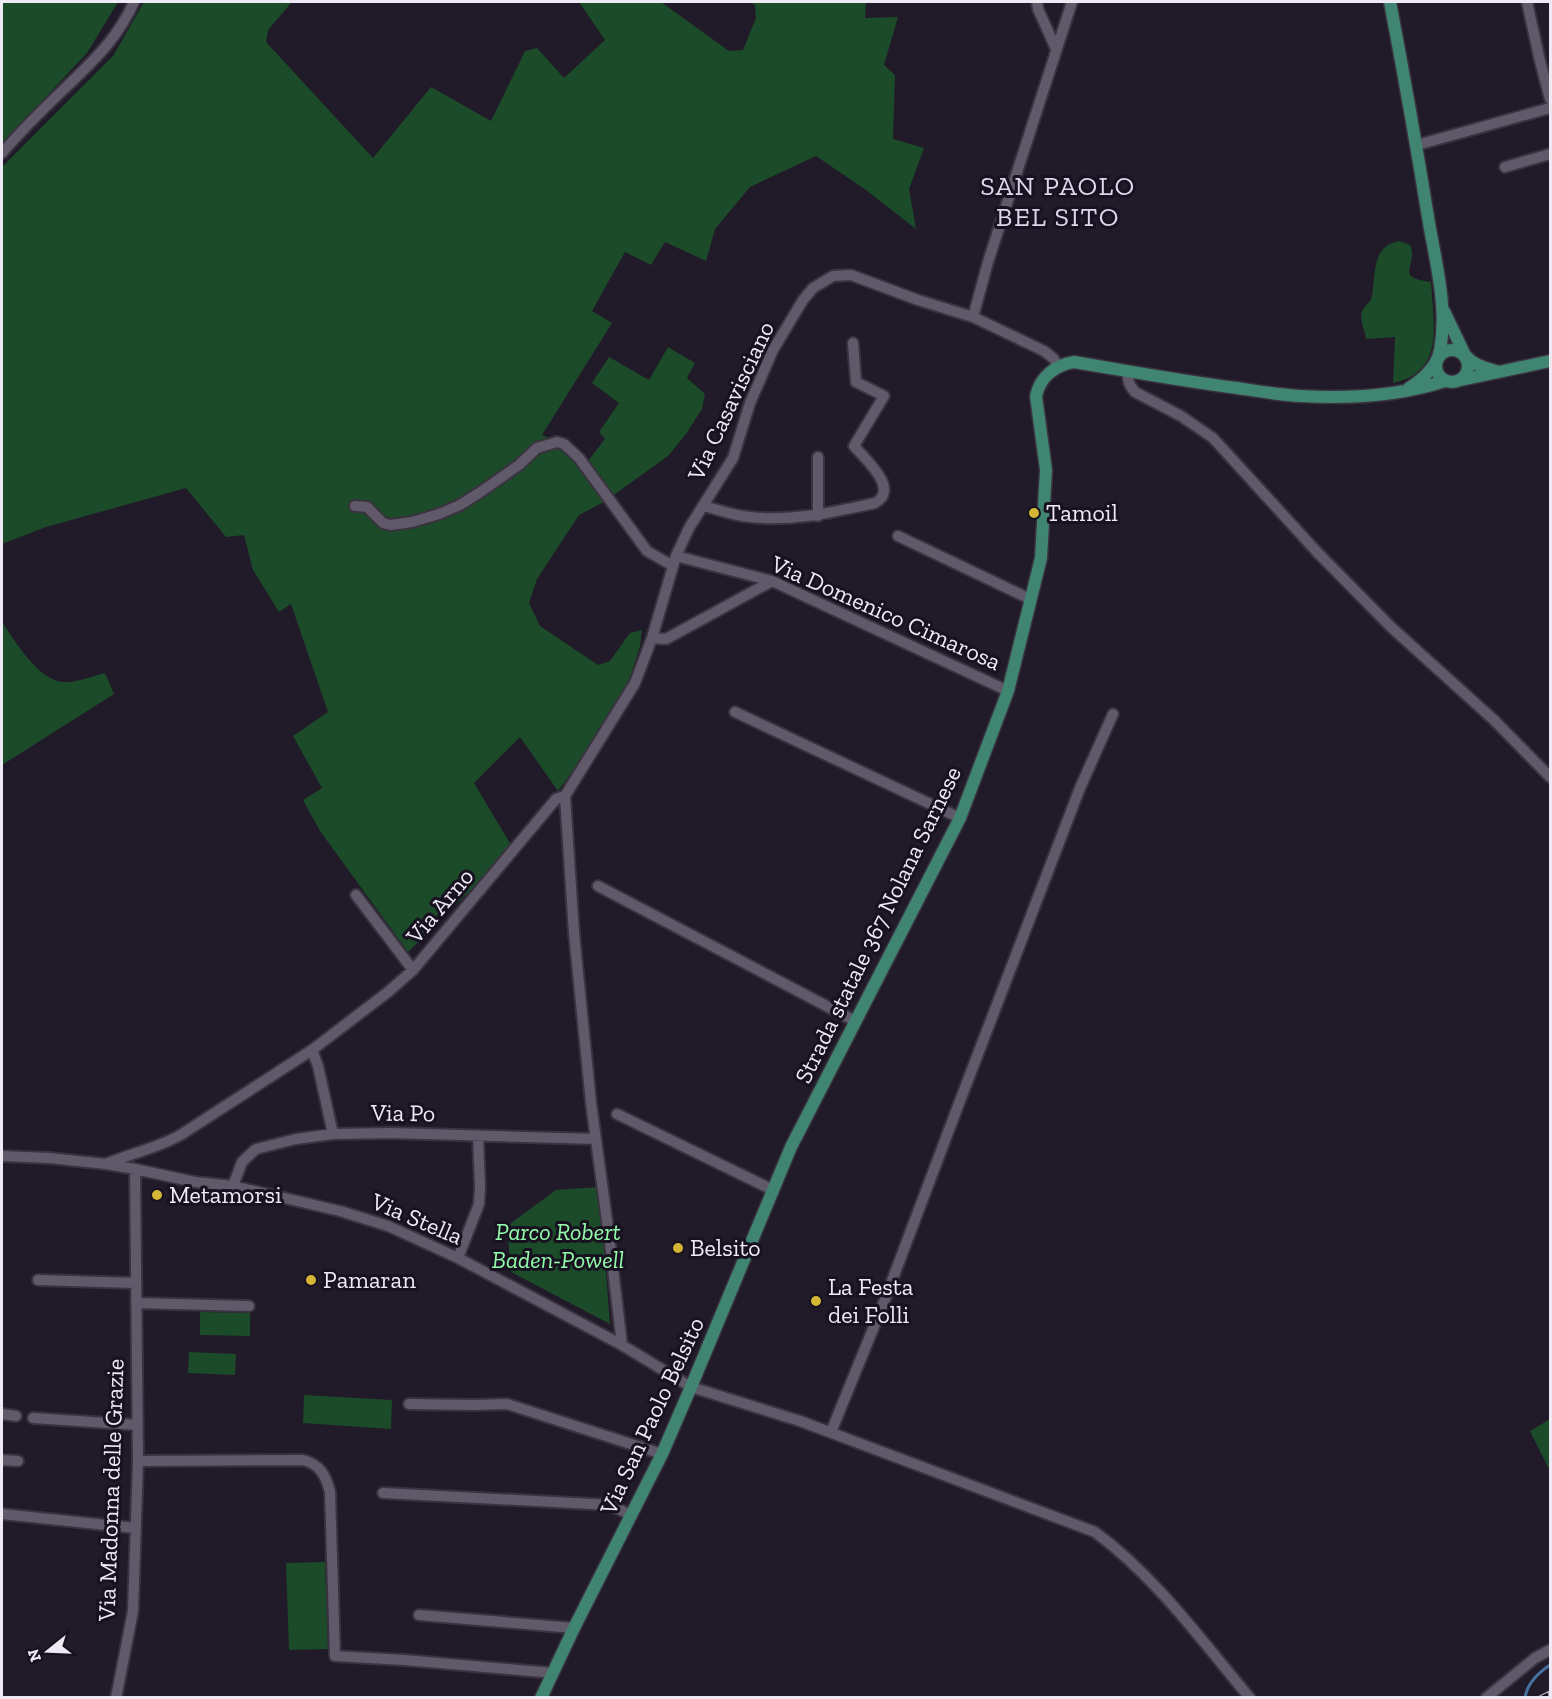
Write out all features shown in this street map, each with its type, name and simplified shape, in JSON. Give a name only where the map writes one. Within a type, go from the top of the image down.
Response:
[{"type":"main road","points":[[1390,2],[1417,145],[1443,310],[1436,369],[1445,381]]},
{"type":"main road","points":[[1443,310],[1468,364],[1465,377],[1461,380]]},
{"type":"main road","points":[[1406,391],[1425,376],[1443,352],[1452,350],[1461,352],[1474,364],[1500,372]]},
{"type":"main road","points":[[1059,367],[1074,362],[1199,383],[1298,396],[1338,398],[1417,390],[1445,381],[1453,382],[1551,361]]},
{"type":"main road","name":"Strada statale 367 Nolana Sarnese","points":[[791,1147],[960,818],[1008,691],[1041,558],[1046,470],[1036,396],[1042,380],[1059,367]]},
{"type":"main road","name":"Via San Paolo Belsito","points":[[542,1698],[574,1628],[662,1454],[791,1147]]},
{"type":"street","points":[[2,153],[100,55],[119,31],[134,2]]},
{"type":"street","points":[[1037,2],[1056,50]]},
{"type":"street","points":[[973,317],[988,262],[1072,2]]},
{"type":"street","points":[[1527,2],[1551,99]]},
{"type":"street","points":[[1417,145],[1551,108]]},
{"type":"street","points":[[1505,167],[1551,154]]},
{"type":"street","name":"Via Casavisciano","points":[[674,561],[689,528],[733,458],[750,403],[773,350],[799,306],[813,288],[833,276],[851,275],[918,300],[973,317],[1044,351],[1059,367]]},
{"type":"street","points":[[704,506],[748,517],[780,519],[818,516],[875,503],[884,495],[884,486],[880,477],[854,446],[884,396],[856,382],[853,343]]},
{"type":"street","points":[[1128,372],[1127,379],[1135,392],[1181,416],[1213,438],[1317,552],[1391,627],[1494,720],[1551,777]]},
{"type":"street","name":"Via Domenico Cimarosa","points":[[355,506],[367,507],[383,523],[391,525],[439,514],[479,493],[519,465],[537,448],[556,442],[564,444],[579,458],[647,550],[674,561],[772,581],[1008,691]]},
{"type":"street","points":[[818,457],[818,516]]},
{"type":"street","points":[[898,536],[1030,599]]},
{"type":"street","name":"Via Arno","points":[[106,1164],[169,1142],[312,1050],[413,970],[556,799],[565,796],[635,683],[652,639],[674,561]]},
{"type":"street","points":[[652,639],[666,639],[772,581]]},
{"type":"street","points":[[735,712],[960,818]]},
{"type":"street","points":[[831,1432],[884,1302],[1080,789],[1113,714]]},
{"type":"street","points":[[565,796],[574,933],[591,1103],[622,1345]]},
{"type":"street","points":[[598,886],[855,1022]]},
{"type":"street","points":[[356,895],[413,970]]},
{"type":"street","points":[[312,1050],[318,1066],[333,1134]]},
{"type":"street","points":[[617,1114],[773,1190]]},
{"type":"street","name":"Via Po","points":[[233,1186],[242,1162],[256,1149],[296,1139],[333,1134],[391,1133],[597,1139]]},
{"type":"street","points":[[458,1258],[479,1204],[477,1136]]},
{"type":"street","points":[[2,1156],[106,1164]]},
{"type":"street","name":"Via Stella","points":[[106,1164],[195,1182],[233,1186],[340,1211],[388,1226],[458,1258],[622,1345],[691,1387],[800,1420],[1095,1532],[1117,1548],[1157,1587],[1250,1698]]},
{"type":"street","name":"Via Madonna delle Grazie","points":[[116,1698],[133,1611],[138,1461],[135,1169]]},
{"type":"street","points":[[38,1280],[136,1282]]},
{"type":"street","points":[[136,1303],[249,1306]]},
{"type":"street","points":[[410,1404],[507,1404],[662,1454]]},
{"type":"street","points":[[2,1414],[16,1416]]},
{"type":"street","points":[[33,1418],[138,1425]]},
{"type":"street","points":[[2,1460],[18,1461]]},
{"type":"street","points":[[138,1461],[303,1460],[322,1471],[327,1479],[330,1492],[334,1656],[404,1659],[553,1673]]},
{"type":"street","points":[[384,1493],[610,1505],[631,1515]]},
{"type":"street","points":[[2,1514],[135,1528]]},
{"type":"street","points":[[419,1615],[574,1628]]},
{"type":"street","points":[[1486,1698],[1535,1658],[1551,1650]]},
{"type":"green space","points":[[2,2],[118,2],[87,53],[2,144]]},
{"type":"green space","points":[[144,2],[292,2],[268,30],[266,42],[373,158],[431,87],[491,121],[525,51],[537,48],[564,78],[605,40],[579,2],[661,2],[729,51],[743,50],[756,18],[755,5],[750,2],[866,2],[865,18],[898,17],[884,65],[895,75],[893,139],[924,148],[909,189],[916,229],[866,190],[816,156],[750,187],[715,229],[706,261],[665,242],[651,265],[625,252],[592,311],[612,323],[542,435],[555,440],[588,461],[605,439],[599,432],[619,403],[592,383],[609,357],[649,380],[668,347],[695,363],[687,378],[705,394],[702,409],[668,456],[604,502],[579,515],[537,579],[529,603],[540,626],[598,665],[610,661],[630,633],[642,630],[640,646],[629,681],[585,755],[558,791],[520,737],[474,783],[511,845],[490,871],[408,952],[320,831],[303,800],[322,788],[293,736],[328,712],[291,604],[279,612],[253,570],[244,535],[226,537],[186,488],[46,527],[2,544],[2,167],[113,56]]},
{"type":"green space","points":[[1399,241],[1410,245],[1412,259],[1410,274],[1419,280],[1431,282],[1434,329],[1429,357],[1422,368],[1410,377],[1393,383],[1395,337],[1366,339],[1361,315],[1371,300],[1379,256],[1389,244]]},
{"type":"green space","points":[[2,622],[30,661],[49,677],[69,682],[105,673],[114,694],[2,765]]},
{"type":"green space","name":"Parco Robert Baden-Powell","points":[[599,1187],[610,1324],[511,1272],[507,1226],[556,1190]]},
{"type":"green space","points":[[200,1312],[250,1313],[250,1336],[200,1335]]},
{"type":"green space","points":[[189,1352],[236,1354],[235,1375],[188,1373]]},
{"type":"green space","points":[[304,1395],[392,1400],[391,1429],[303,1423]]},
{"type":"green space","points":[[1550,1419],[1550,1471],[1530,1431]]},
{"type":"green space","points":[[325,1562],[328,1649],[289,1650],[286,1563]]},
{"type":"waterway","points":[[1525,1698],[1534,1679],[1550,1665]]},
{"type":"railway","points":[[1540,1698],[1550,1693]]},
{"type":"place","name":"Tamoil","points":[[1034,513]]},
{"type":"place","name":"Metamorsi","points":[[157,1195]]},
{"type":"place","name":"Belsito","points":[[678,1248]]},
{"type":"place","name":"Pamaran","points":[[311,1280]]},
{"type":"place","name":"La Festa dei Folli","points":[[816,1301]]},
{"type":"district","name":"SAN PAOLO BEL SITO","points":[[1058,202]]}]
